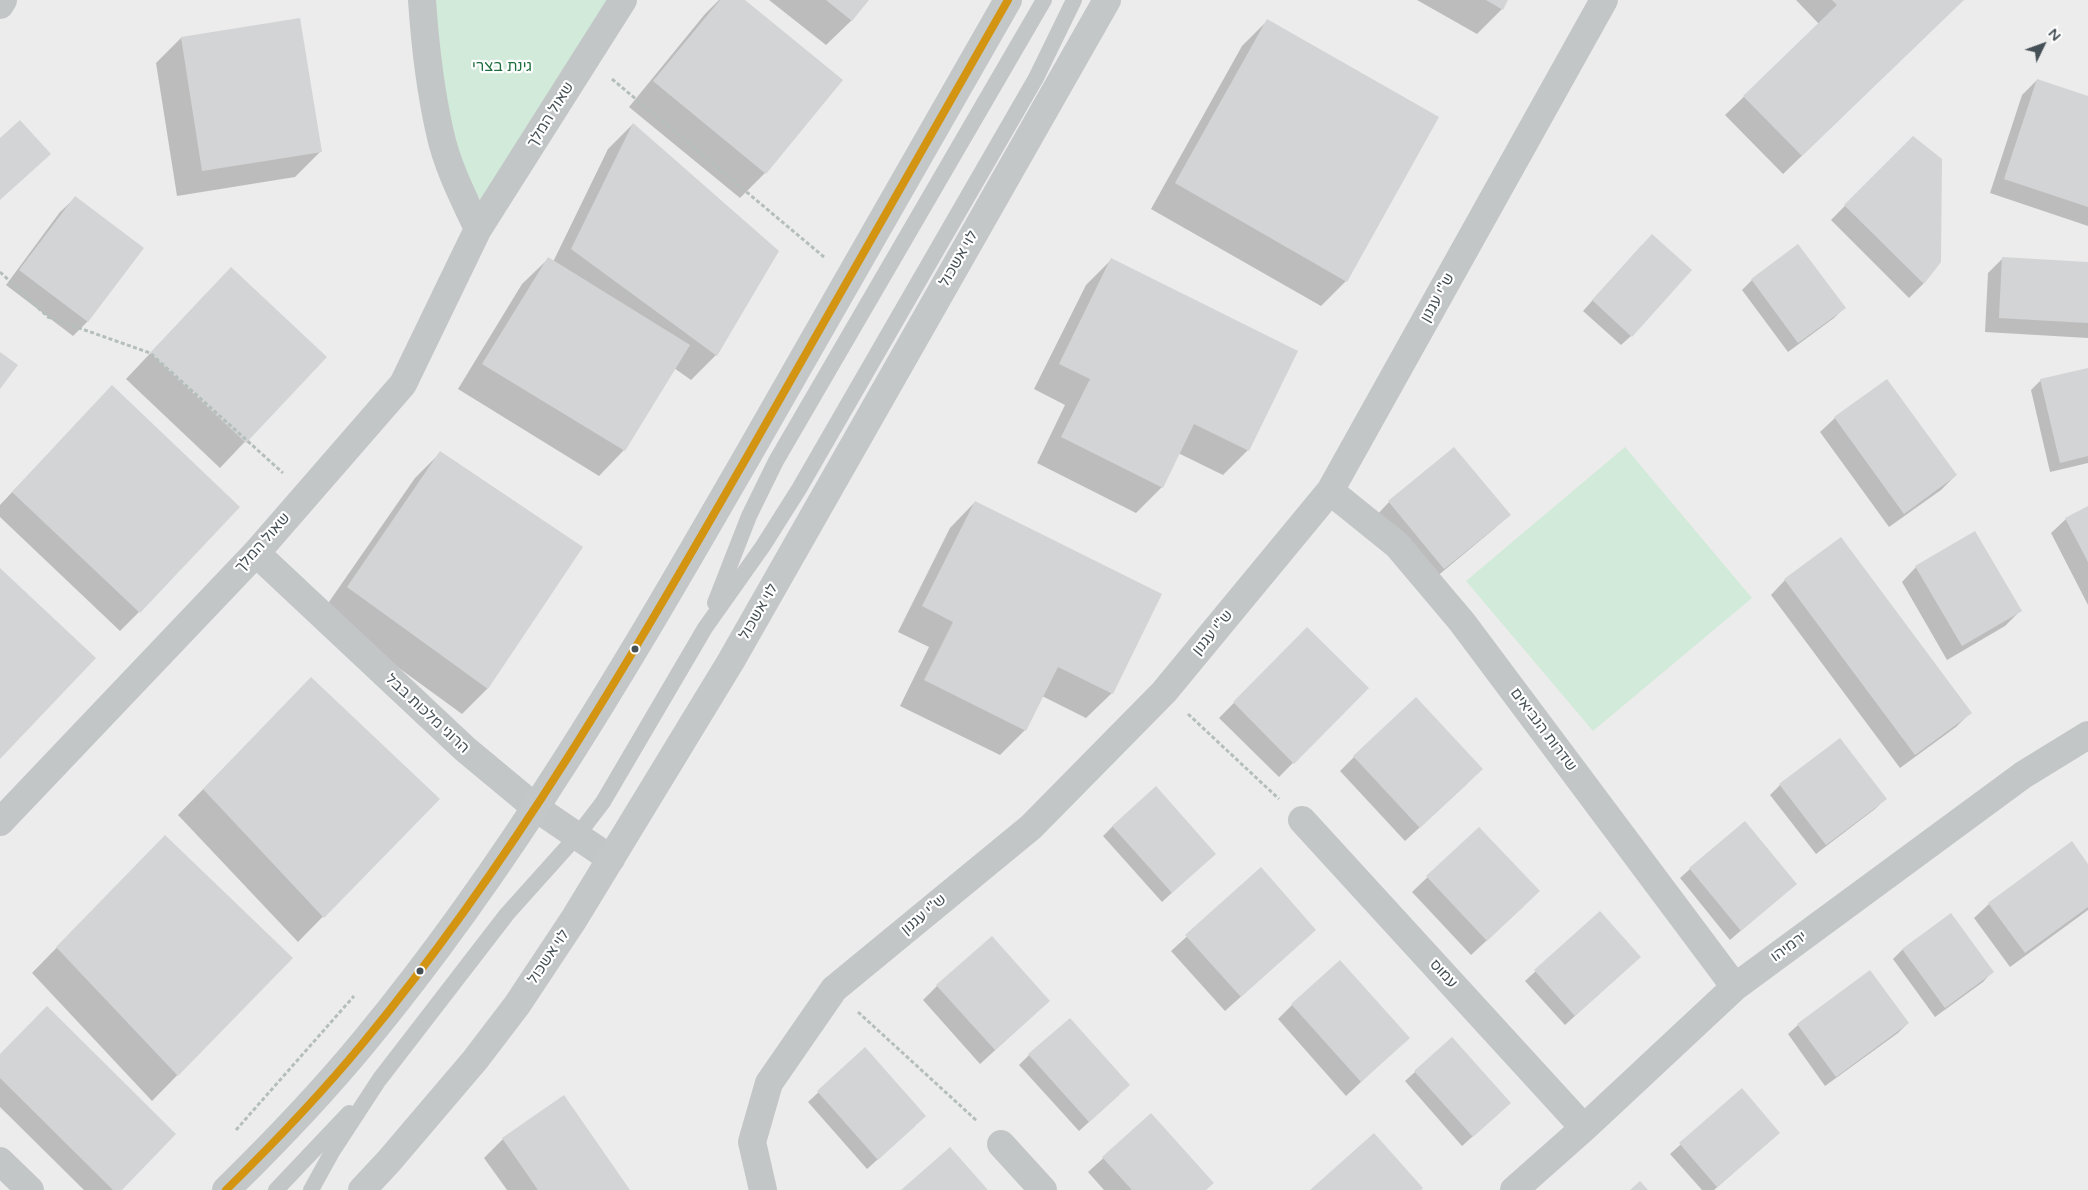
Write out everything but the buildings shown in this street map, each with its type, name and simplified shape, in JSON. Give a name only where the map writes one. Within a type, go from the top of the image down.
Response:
[{"type":"main road","points":[[226,1190],[291,1123],[362,1044],[497,865],[572,754],[690,555],[1008,0]]},
{"type":"main road","name":"לוי אשכול","points":[[362,1190],[475,1060],[517,1005],[611,859],[731,661],[1107,0]]},
{"type":"street","points":[[0,5],[3,0]]},
{"type":"street","points":[[422,0],[426,53],[440,135],[458,185],[478,229]]},
{"type":"street","name":"שאול המלך","points":[[0,822],[256,553],[403,384],[478,229],[623,0]]},
{"type":"street","name":"ש\"י עגנון","points":[[763,1190],[752,1142],[769,1083],[834,989],[1031,827],[1164,692],[1330,491],[1604,0]]},
{"type":"street","name":"שדרות הנביאים","points":[[1330,491],[1397,545],[1462,622],[1735,986]]},
{"type":"street","name":"הרוגי מלכות בבל","points":[[256,553],[465,749],[536,808],[611,859]]},
{"type":"street","name":"ירמיהו","points":[[1514,1190],[1584,1128],[1735,986],[2023,775],[2088,734]]},
{"type":"street","name":"עמוס","points":[[1302,820],[1584,1128]]},
{"type":"street","points":[[1001,1144],[1043,1190]]},
{"type":"street","points":[[0,1161],[30,1190]]},
{"type":"lane","points":[[704,628],[749,516],[776,462],[1044,0]]},
{"type":"lane","points":[[311,1190],[332,1152],[379,1080],[507,914],[577,836],[604,802],[704,628],[763,546],[799,488],[1036,78],[1074,0]]},
{"type":"lane","points":[[276,1190],[379,1080]]},
{"type":"path","points":[[587,57],[826,259]]},
{"type":"path","points":[[0,272],[48,317],[150,353],[288,477]]},
{"type":"path","points":[[1164,692],[1302,820]]},
{"type":"path","points":[[834,989],[1001,1144]]},
{"type":"path","points":[[235,1132],[255,1106],[359,992]]},
{"type":"green space","name":"גינת בצרי","points":[[425,0],[623,0],[490,211],[448,159]]},
{"type":"green space","points":[[1625,447],[1752,598],[1593,731],[1466,581]]},
{"type":"transit line","points":[[226,1190],[297,1118],[363,1043],[418,974],[520,831],[660,607],[1008,0]]}]
